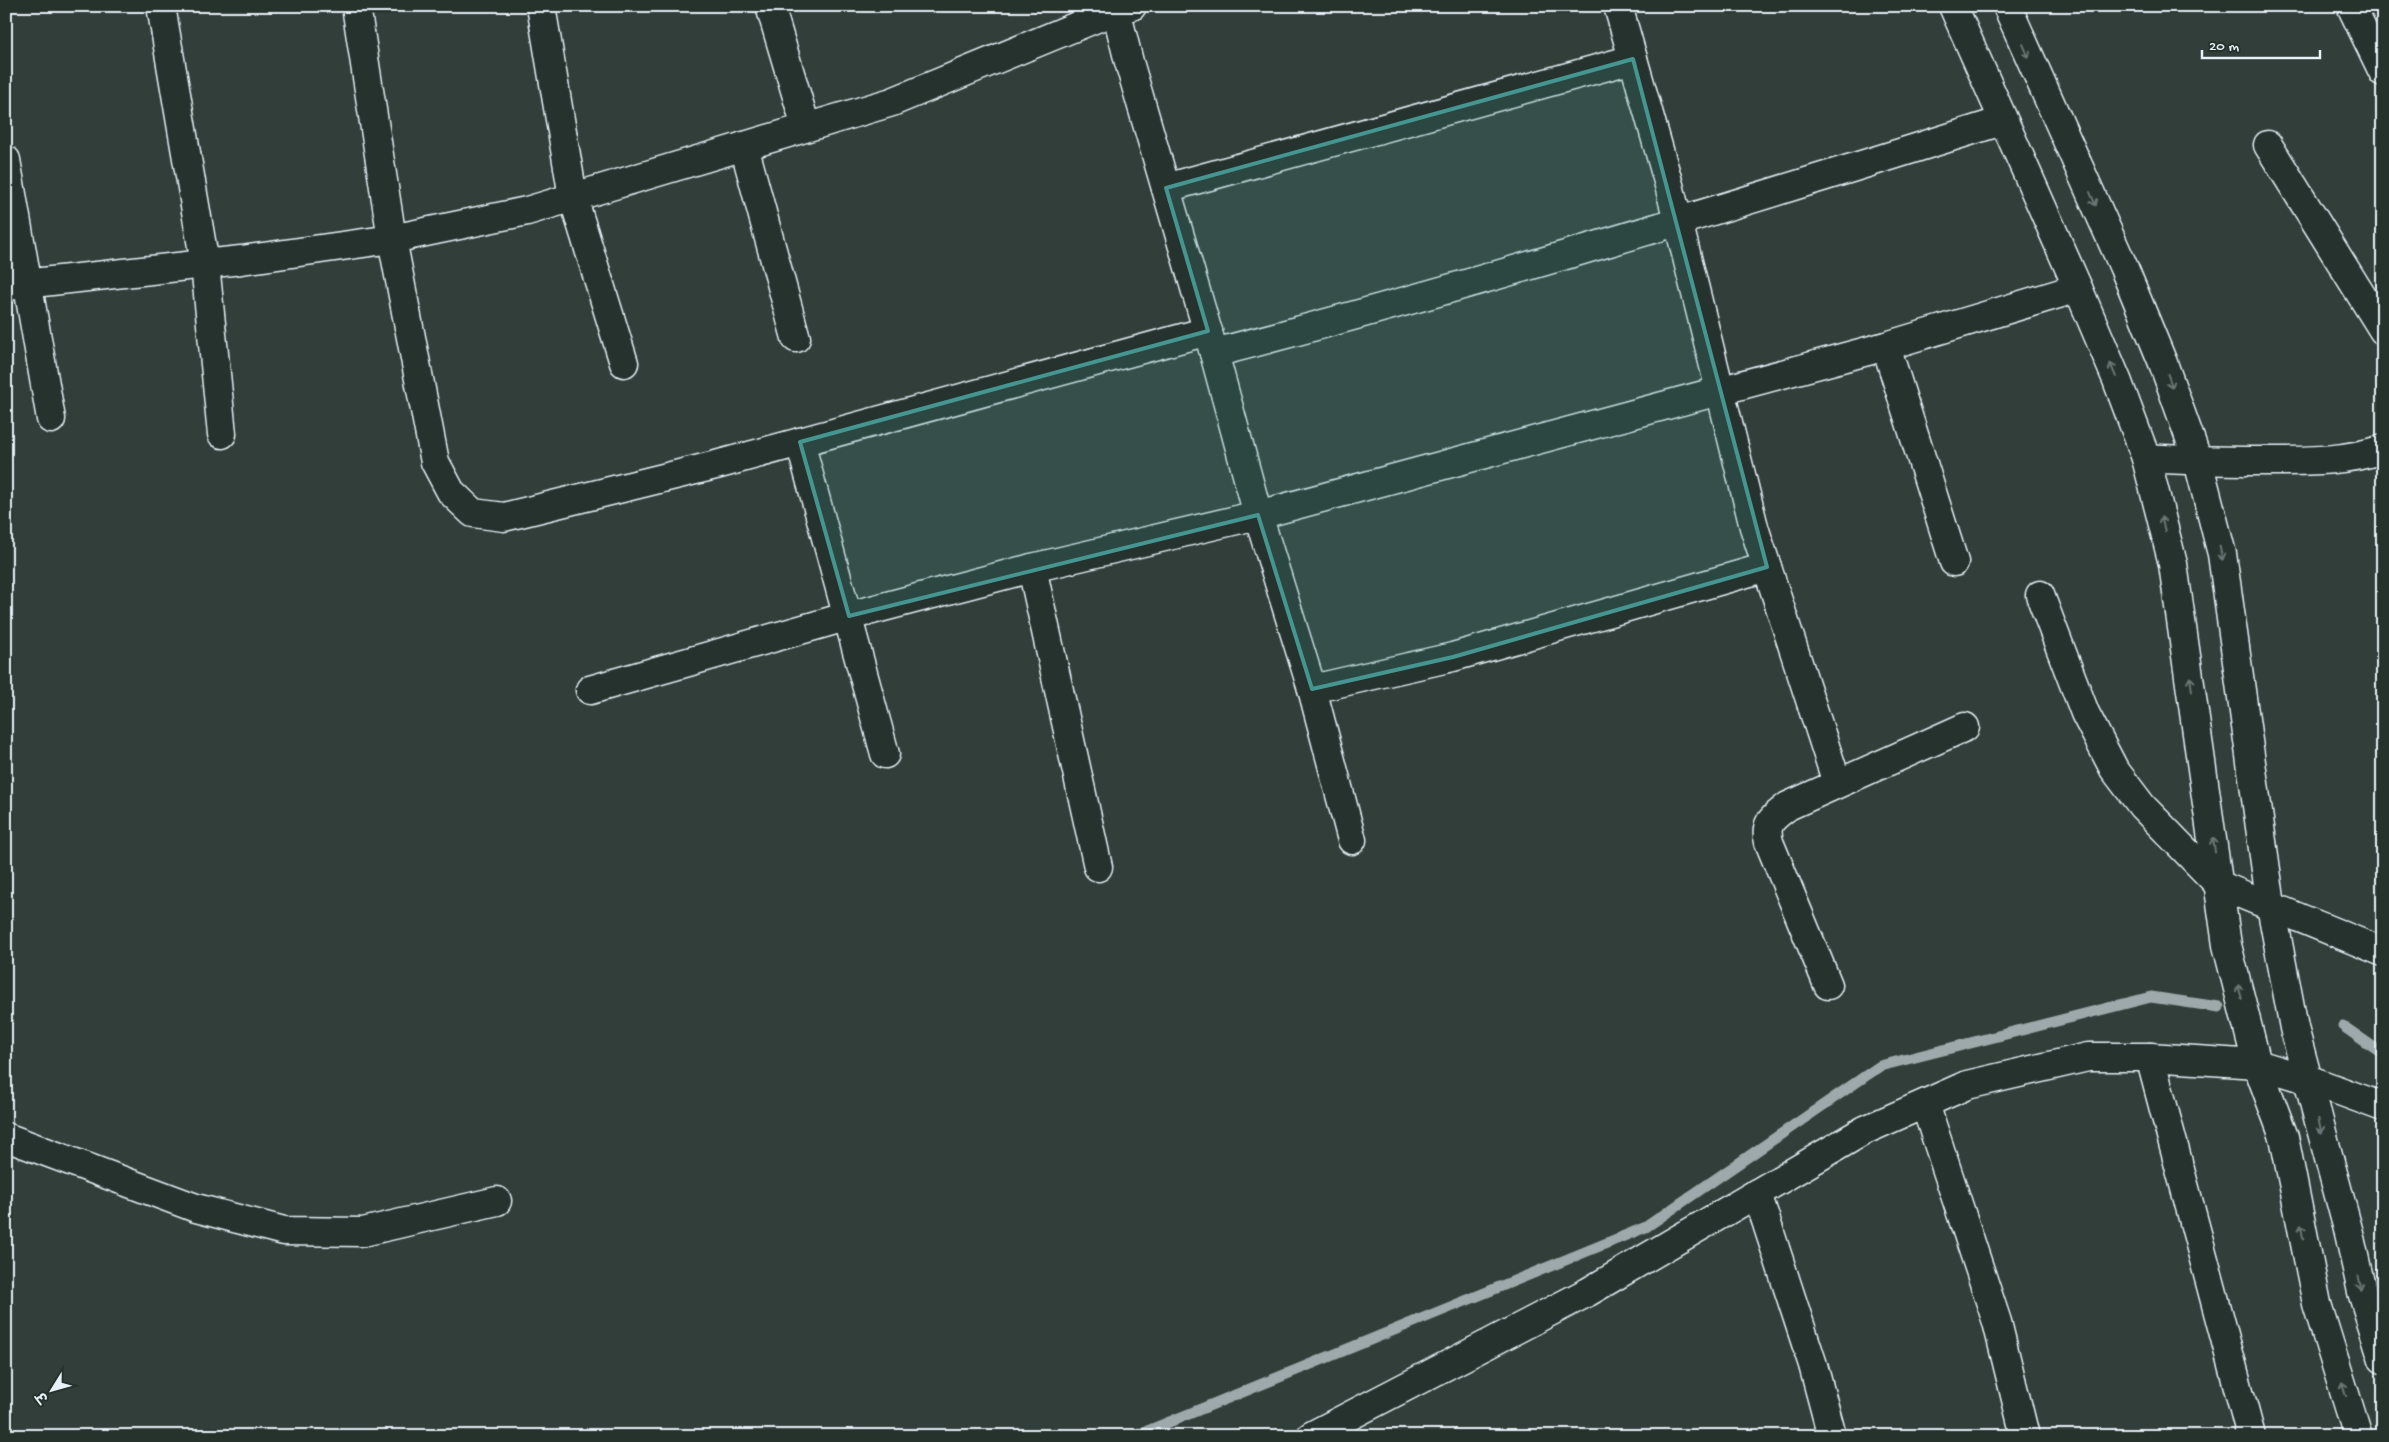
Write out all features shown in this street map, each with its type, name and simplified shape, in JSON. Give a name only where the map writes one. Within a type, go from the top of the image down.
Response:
[{"type":"street","points":[[161,6],[205,264],[222,434]]},
{"type":"street","points":[[356,6],[392,239],[436,462],[451,492],[473,513],[504,517],[800,442],[1211,342],[1366,313],[1678,222],[2002,121]]},
{"type":"street","points":[[540,6],[573,197],[624,363]]},
{"type":"street","points":[[770,6],[806,127]]},
{"type":"street","points":[[1618,6],[1678,222],[1754,527],[1838,783]]},
{"type":"street","points":[[1953,6],[2002,121],[2078,288],[2117,380],[2146,458],[2173,564],[2227,945],[2255,1051],[2284,1137],[2317,1304],[2358,1436]]},
{"type":"street","points":[[2007,6],[2124,268],[2163,363],[2198,461],[2222,554],[2270,906],[2294,1028],[2310,1080],[2362,1292],[2383,1359]]},
{"type":"street","points":[[2351,6],[2383,72]]},
{"type":"street","points":[[16,284],[205,264],[392,239],[527,211],[892,102],[1121,8],[1129,62],[1211,342],[1258,515],[1312,690],[1352,840]]},
{"type":"street","points":[[1166,188],[1633,59]]},
{"type":"street","points":[[2268,145],[2383,330]]},
{"type":"street","points":[[744,146],[796,338]]},
{"type":"street","points":[[6,160],[16,284],[51,419]]},
{"type":"street","points":[[590,690],[849,616],[1032,568],[1258,515],[1886,346],[2078,288]]},
{"type":"street","points":[[1886,346],[1954,562]]},
{"type":"street","points":[[800,442],[849,616],[885,754]]},
{"type":"street","points":[[2146,458],[2198,461],[2327,461],[2364,455],[2383,449]]},
{"type":"street","points":[[1312,690],[1471,652],[1766,567]]},
{"type":"street","points":[[1032,568],[1098,867]]},
{"type":"street","points":[[2040,595],[2085,713],[2114,769],[2142,806],[2219,885],[2383,952]]},
{"type":"street","points":[[1828,985],[1769,842],[1766,830],[1772,818],[1788,806],[1965,727]]},
{"type":"street","points":[[1311,1436],[1588,1292],[1865,1130],[1967,1085],[2088,1058],[2150,1057],[2255,1051],[2310,1080],[2383,1108]]},
{"type":"street","points":[[2150,1057],[2250,1436]]},
{"type":"street","points":[[1925,1104],[1997,1322],[2025,1436]]},
{"type":"street","points":[[6,1137],[196,1208],[284,1231],[363,1232],[497,1201]]},
{"type":"street","points":[[1757,1193],[1813,1365],[1832,1436]]},
{"type":"highlighted area","points":[[1633,59],[1767,567],[1453,657],[1312,689],[1258,515],[849,616],[800,442],[1208,331],[1166,188]]},
{"type":"waterway","points":[[1135,1436],[1646,1227],[1880,1066],[2151,997],[2219,1007]]},
{"type":"waterway","points":[[2343,1026],[2383,1054]]}]
